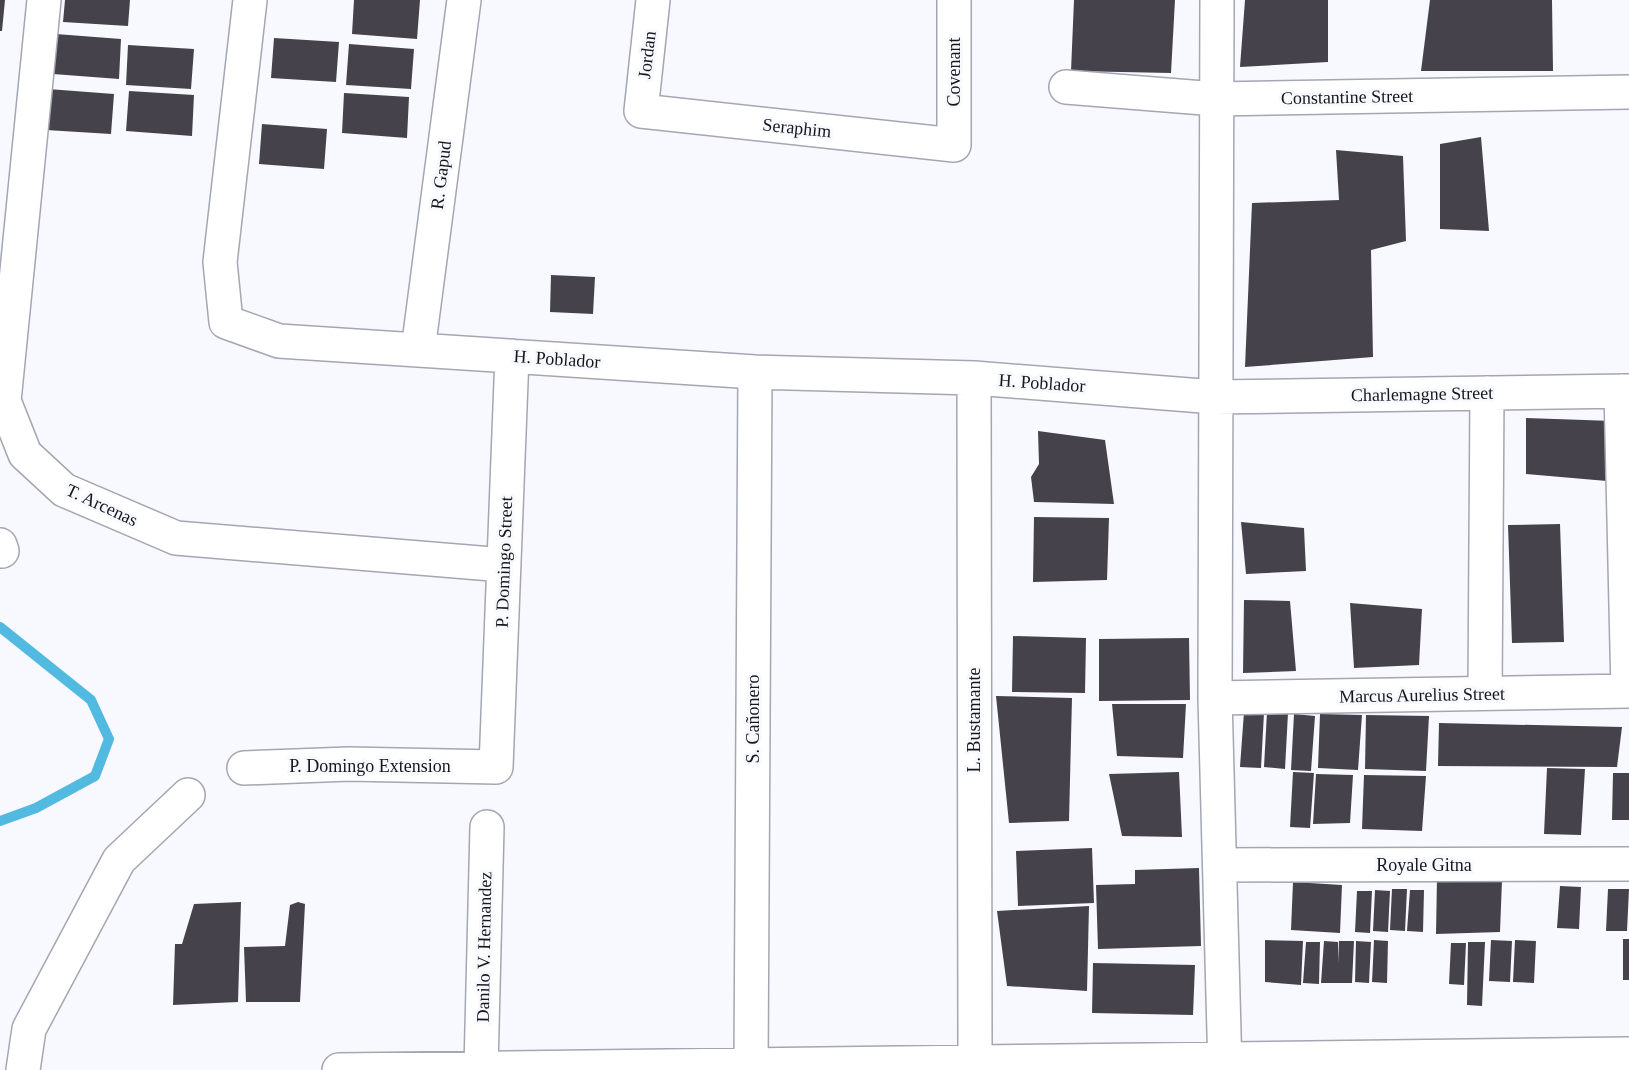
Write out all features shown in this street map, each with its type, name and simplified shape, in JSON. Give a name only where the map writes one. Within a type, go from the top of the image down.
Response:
[{"type":"street","name":"T. Arcenas","points":[[44,0],[2,401],[25,454],[64,490],[176,538],[504,566]]},
{"type":"street","name":"H. Poblador","points":[[249,0],[220,262],[226,322],[279,341],[755,372],[974,378],[1215,397]]},
{"type":"street","name":"R. Gapud","points":[[418,350],[464,0]]},
{"type":"street","name":"Jordan","points":[[641,111],[653,0]]},
{"type":"street","name":"Covenant","points":[[954,0],[954,145]]},
{"type":"street","points":[[1217,0],[1215,698],[1224,1065]]},
{"type":"street","name":"Constantine Street","points":[[1066,87],[1216,99],[1629,92]]},
{"type":"street","name":"Seraphim","points":[[641,111],[954,145]]},
{"type":"street","name":"P. Domingo Street","points":[[496,767],[512,356]]},
{"type":"street","name":"S. Cañonero","points":[[751,1066],[755,372]]},
{"type":"street","name":"L. Bustamante","points":[[974,378],[975,1063]]},
{"type":"street","points":[[1625,391],[1628,692]]},
{"type":"street","name":"Charlemagne Street","points":[[1215,397],[1625,391]]},
{"type":"street","points":[[1485,693],[1487,393]]},
{"type":"street","name":"Marcus Aurelius Street","points":[[1215,698],[1628,692]]},
{"type":"street","name":"P. Domingo Extension","points":[[244,768],[349,764],[496,767]]},
{"type":"street","points":[[23,1070],[29,1029],[120,860],[188,795]]},
{"type":"street","name":"Danilo V. Hernandez","points":[[481,1068],[487,827]]},
{"type":"street","name":"Royale Gitna","points":[[1220,865],[1629,864]]},
{"type":"street","points":[[339,1070],[975,1063],[1224,1065],[1487,1062],[1629,1054]]},
{"type":"building","points":[[0,0],[5,0],[2,31],[0,31]]},
{"type":"building","points":[[65,0],[130,0],[128,26],[63,22]]},
{"type":"building","points":[[354,0],[420,0],[417,39],[352,34]]},
{"type":"building","points":[[1074,0],[1175,0],[1171,73],[1071,71]]},
{"type":"building","points":[[1245,0],[1328,0],[1328,62],[1240,67]]},
{"type":"building","points":[[1430,0],[1552,0],[1553,71],[1421,71]]},
{"type":"building","points":[[56,34],[121,39],[119,79],[53,74]]},
{"type":"building","points":[[274,38],[339,42],[336,82],[271,78]]},
{"type":"building","points":[[349,44],[414,49],[411,89],[346,85]]},
{"type":"building","points":[[128,45],[194,49],[191,89],[126,85]]},
{"type":"building","points":[[48,89],[114,94],[111,134],[46,130]]},
{"type":"building","points":[[129,91],[194,95],[192,136],[126,131]]},
{"type":"building","points":[[344,93],[409,97],[407,138],[342,133]]},
{"type":"building","points":[[262,124],[327,129],[324,169],[259,164]]},
{"type":"building","points":[[1481,137],[1489,231],[1440,229],[1440,144]]},
{"type":"building","points":[[1336,150],[1403,156],[1406,241],[1371,250],[1373,357],[1245,367],[1252,203],[1339,200]]},
{"type":"building","points":[[551,275],[595,277],[593,314],[550,312]]},
{"type":"building","points":[[1526,418],[1613,421],[1607,481],[1526,474]]},
{"type":"building","points":[[1038,431],[1105,440],[1114,504],[1034,502],[1031,477],[1039,464]]},
{"type":"building","points":[[1034,517],[1109,518],[1107,580],[1033,582]]},
{"type":"building","points":[[1241,522],[1304,528],[1306,571],[1246,574]]},
{"type":"building","points":[[1560,524],[1564,642],[1512,643],[1508,525]]},
{"type":"building","points":[[1244,600],[1290,601],[1296,671],[1243,673]]},
{"type":"building","points":[[1350,603],[1422,609],[1419,665],[1354,668]]},
{"type":"building","points":[[1013,636],[1086,638],[1085,693],[1012,692]]},
{"type":"building","points":[[1189,638],[1190,700],[1099,701],[1099,639]]},
{"type":"building","points":[[996,696],[1072,698],[1069,821],[1009,823]]},
{"type":"building","points":[[1112,704],[1186,704],[1183,758],[1117,756]]},
{"type":"building","points":[[1244,712],[1264,713],[1261,768],[1240,767]]},
{"type":"building","points":[[1267,712],[1288,713],[1285,769],[1264,767]]},
{"type":"building","points":[[1294,714],[1315,716],[1311,771],[1291,770]]},
{"type":"building","points":[[1320,714],[1362,715],[1358,770],[1318,768]]},
{"type":"building","points":[[1366,715],[1429,716],[1426,771],[1365,769]]},
{"type":"building","points":[[1439,723],[1622,727],[1617,767],[1438,766]]},
{"type":"building","points":[[1547,768],[1585,769],[1581,835],[1544,834]]},
{"type":"building","points":[[1179,772],[1182,837],[1122,836],[1109,774]]},
{"type":"building","points":[[1293,772],[1314,773],[1310,828],[1290,827]]},
{"type":"building","points":[[1613,773],[1629,773],[1629,820],[1612,820]]},
{"type":"building","points":[[1316,774],[1353,775],[1350,823],[1313,824]]},
{"type":"building","points":[[1364,775],[1426,776],[1422,831],[1362,829]]},
{"type":"building","points":[[1092,848],[1094,903],[1018,906],[1016,851]]},
{"type":"building","points":[[1199,868],[1201,946],[1098,949],[1096,885],[1135,884],[1135,870]]},
{"type":"building","points":[[1437,878],[1502,880],[1500,932],[1436,934]]},
{"type":"building","points":[[1293,882],[1342,885],[1340,933],[1291,930]]},
{"type":"building","points":[[1560,886],[1581,887],[1579,929],[1557,928]]},
{"type":"building","points":[[1392,889],[1407,889],[1405,931],[1390,930]]},
{"type":"building","points":[[1608,889],[1629,889],[1627,931],[1606,931]]},
{"type":"building","points":[[1375,890],[1390,891],[1388,932],[1373,931]]},
{"type":"building","points":[[1410,890],[1424,890],[1423,932],[1407,931]]},
{"type":"building","points":[[1357,891],[1372,891],[1370,933],[1355,932]]},
{"type":"building","points":[[241,902],[238,1002],[173,1005],[175,944],[182,944],[194,904]]},
{"type":"building","points":[[298,902],[305,904],[300,1002],[246,1002],[244,947],[285,946],[290,905]]},
{"type":"building","points":[[1089,906],[1087,991],[1007,986],[997,911]]},
{"type":"building","points":[[1623,939],[1629,939],[1629,980],[1623,980]]},
{"type":"building","points":[[1265,940],[1303,941],[1301,985],[1265,982]]},
{"type":"building","points":[[1374,940],[1388,941],[1387,983],[1372,982]]},
{"type":"building","points":[[1491,940],[1512,941],[1510,982],[1489,981]]},
{"type":"building","points":[[1515,940],[1536,941],[1534,983],[1513,982]]},
{"type":"building","points":[[1324,941],[1338,942],[1338,963],[1339,941],[1354,941],[1352,983],[1321,983]]},
{"type":"building","points":[[1356,941],[1371,942],[1369,983],[1355,982]]},
{"type":"building","points":[[1306,942],[1320,942],[1319,984],[1303,983]]},
{"type":"building","points":[[1468,942],[1485,942],[1482,1006],[1467,1005]]},
{"type":"building","points":[[1451,943],[1466,943],[1464,985],[1449,984]]},
{"type":"building","points":[[1093,963],[1195,965],[1193,1015],[1092,1013]]},
{"type":"waterway","points":[[0,627],[91,700],[109,739],[95,776],[36,808],[0,821]]}]
